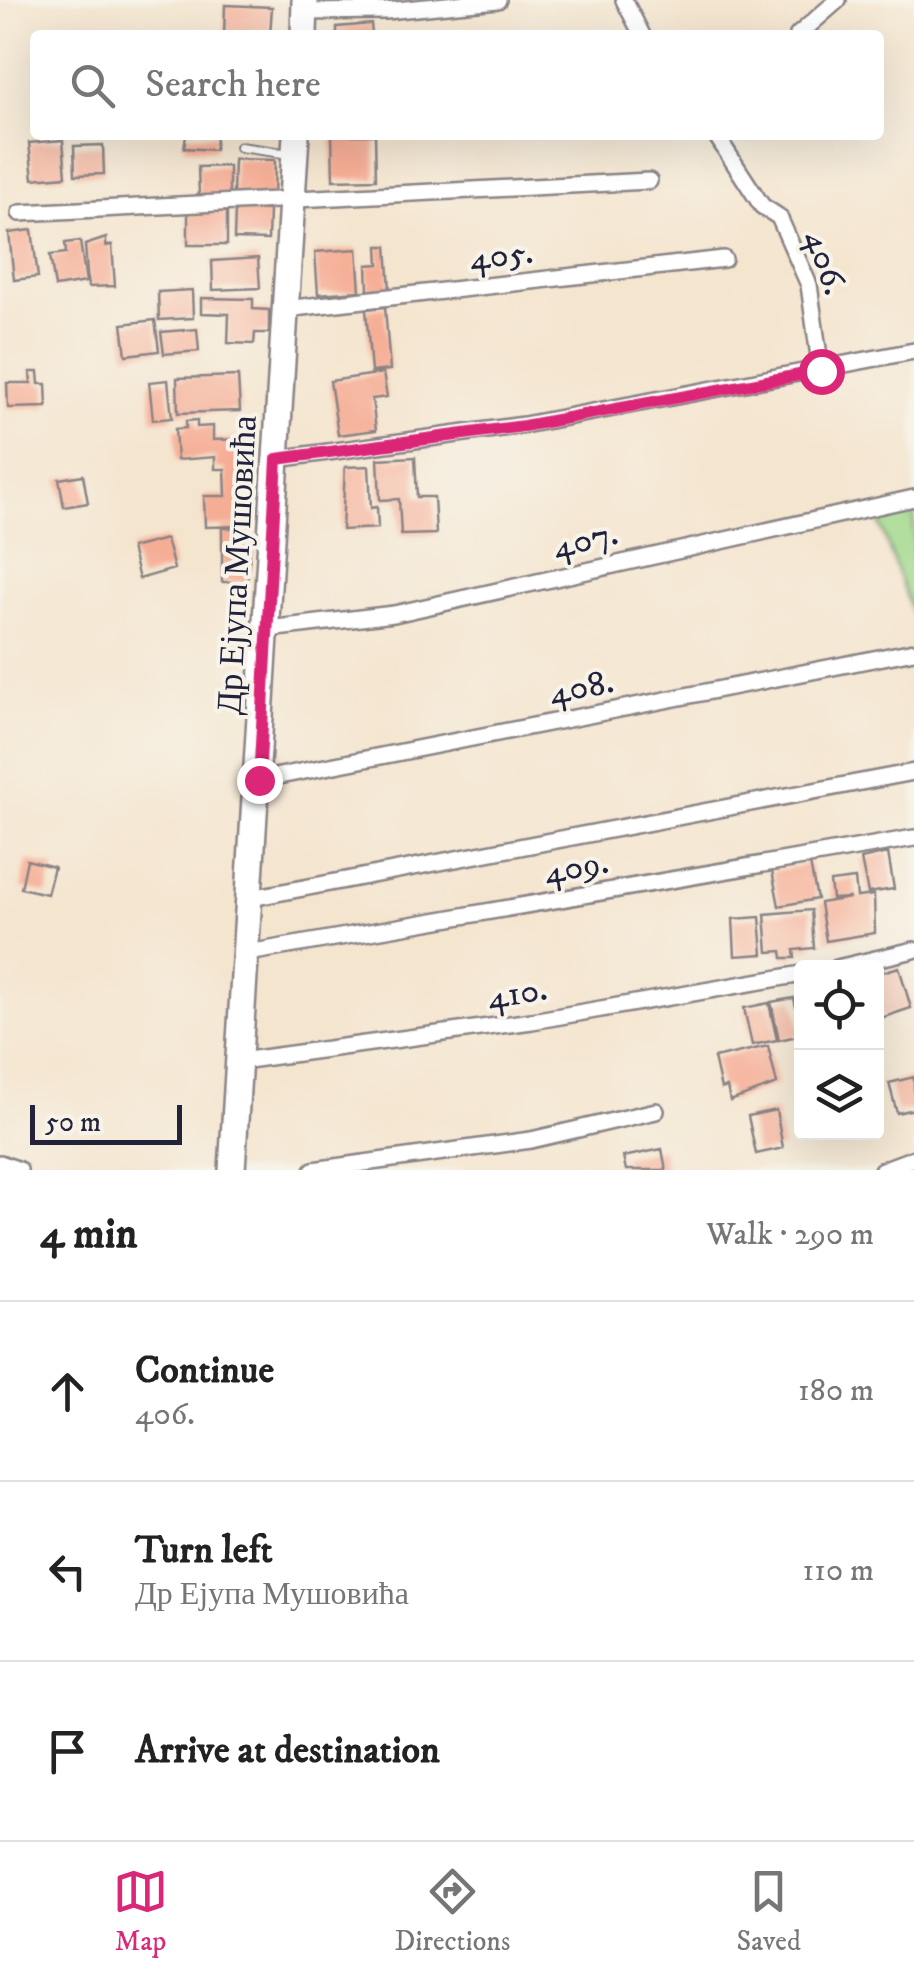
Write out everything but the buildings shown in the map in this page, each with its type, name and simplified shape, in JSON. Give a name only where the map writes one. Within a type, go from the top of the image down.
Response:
[{"type":"main road","name":"Др Ејупа Мушовића","points":[[232,1170],[252,898],[295,145]]},
{"type":"street","points":[[305,16],[498,0]]},
{"type":"street","points":[[624,0],[639,30]]},
{"type":"street","points":[[804,30],[838,0]]},
{"type":"street","name":"406.","points":[[719,140],[762,206],[779,217],[810,285],[821,371]]},
{"type":"street","name":"405.","points":[[290,203],[649,182]]},
{"type":"street","points":[[20,214],[290,203]]},
{"type":"street","name":"405.","points":[[285,309],[724,259]]},
{"type":"street","points":[[277,459],[524,426],[914,351]]},
{"type":"street","name":"407.","points":[[268,629],[394,614],[914,498]]},
{"type":"street","name":"408.","points":[[259,780],[914,650]]},
{"type":"street","name":"409.","points":[[252,898],[914,772]]},
{"type":"street","name":"409.","points":[[248,953],[914,838]]},
{"type":"street","points":[[871,960],[914,950]]},
{"type":"street","name":"410.","points":[[240,1061],[532,1021],[794,975]]},
{"type":"street","points":[[313,1170],[531,1140],[656,1112]]},
{"type":"street","points":[[882,1170],[914,1158]]},
{"type":"street","points":[[0,1162],[19,1170]]},
{"type":"lane","points":[[240,147],[295,145]]},
{"type":"green space","points":[[914,508],[914,619],[879,521]]},
{"type":"route","points":[[259,780],[277,459],[524,426],[821,371]]}]
